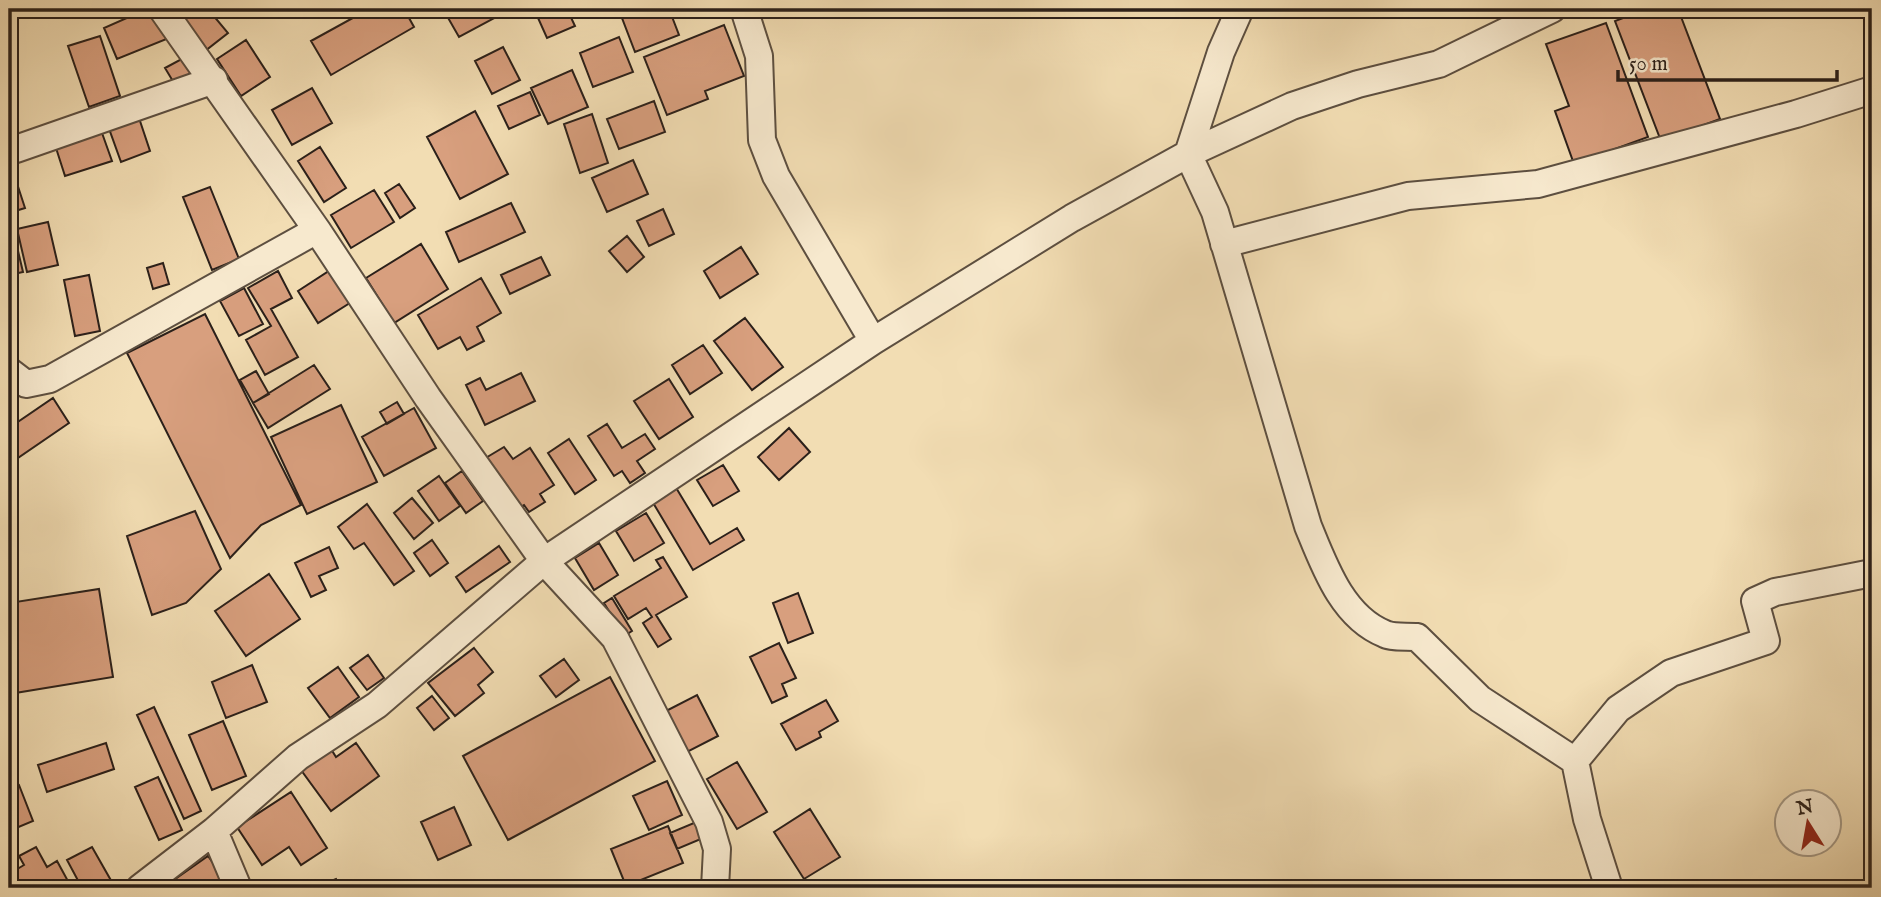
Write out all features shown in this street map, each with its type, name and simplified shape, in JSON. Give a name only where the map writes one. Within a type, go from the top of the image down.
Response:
[{"type":"street","points":[[162,9],[317,230],[428,398],[544,561],[615,638],[709,822],[717,849],[715,888]]},
{"type":"street","points":[[744,9],[759,56],[762,140],[776,176],[873,341]]},
{"type":"street","points":[[1240,9],[1221,52],[1188,154],[1215,212],[1308,526],[1329,576],[1358,618],[1386,635],[1417,637],[1480,699],[1575,761],[1587,819],[1609,888]]},
{"type":"street","points":[[140,888],[214,831],[298,757],[377,705],[544,561],[873,341],[1072,218],[1188,154],[1292,106],[1357,84],[1439,64],[1552,9]]},
{"type":"street","points":[[16,149],[214,80]]},
{"type":"street","points":[[1224,244],[1408,196],[1538,184],[1796,114],[1872,90]]},
{"type":"street","points":[[9,371],[26,384],[50,379],[317,230]]},
{"type":"street","points":[[1575,761],[1618,709],[1671,673],[1766,641],[1755,601],[1775,592],[1872,573]]},
{"type":"street","points":[[214,831],[238,888]]},
{"type":"building","points":[[147,9],[157,9],[169,38],[117,59],[104,28]]},
{"type":"building","points":[[172,9],[208,9],[228,33],[205,51]]},
{"type":"building","points":[[369,9],[404,9],[414,27],[331,75],[311,41]]},
{"type":"building","points":[[443,9],[511,9],[459,37]]},
{"type":"building","points":[[534,9],[567,9],[575,26],[547,38]]},
{"type":"building","points":[[645,9],[669,9],[679,35],[635,52],[622,18]]},
{"type":"building","points":[[1647,9],[1678,9],[1720,119],[1661,141],[1615,21]]},
{"type":"building","points":[[1606,23],[1648,137],[1574,164],[1555,111],[1569,106],[1546,44]]},
{"type":"building","points":[[724,25],[744,76],[705,91],[708,99],[667,115],[644,57]]},
{"type":"building","points":[[100,36],[120,96],[89,107],[68,46]]},
{"type":"building","points":[[619,37],[633,72],[593,87],[580,53]]},
{"type":"building","points":[[246,40],[270,77],[241,96],[217,59]]},
{"type":"building","points":[[503,47],[520,80],[492,94],[475,61]]},
{"type":"building","points":[[189,55],[197,71],[174,83],[165,68]]},
{"type":"building","points":[[572,70],[588,107],[548,124],[531,88]]},
{"type":"building","points":[[312,88],[332,123],[292,145],[272,110]]},
{"type":"building","points":[[530,92],[540,115],[509,129],[498,106]]},
{"type":"building","points":[[654,101],[665,132],[619,149],[607,119]]},
{"type":"building","points":[[475,111],[508,174],[460,199],[427,137]]},
{"type":"building","points":[[137,112],[150,151],[121,162],[107,123]]},
{"type":"building","points":[[592,114],[608,163],[580,173],[564,124]]},
{"type":"building","points":[[102,133],[112,161],[65,176],[56,148]]},
{"type":"building","points":[[320,147],[346,188],[324,202],[298,161]]},
{"type":"building","points":[[633,160],[648,194],[607,212],[592,178]]},
{"type":"building","points":[[11,165],[25,208],[9,213],[9,166]]},
{"type":"building","points":[[399,184],[415,208],[400,218],[385,193]]},
{"type":"building","points":[[210,187],[239,259],[212,270],[183,197]]},
{"type":"building","points":[[374,190],[394,222],[351,248],[331,215]]},
{"type":"building","points":[[511,203],[525,232],[459,262],[446,232]]},
{"type":"building","points":[[663,209],[674,234],[649,246],[637,221]]},
{"type":"building","points":[[48,222],[58,265],[27,272],[17,229]]},
{"type":"building","points":[[14,234],[23,272],[9,275],[9,236]]},
{"type":"building","points":[[627,236],[644,257],[627,272],[609,251]]},
{"type":"building","points":[[421,244],[448,289],[394,323],[366,278]]},
{"type":"building","points":[[741,247],[758,274],[720,298],[704,271]]},
{"type":"building","points":[[541,257],[550,275],[510,294],[501,275]]},
{"type":"building","points":[[163,263],[169,284],[153,289],[147,268]]},
{"type":"building","points":[[332,269],[353,301],[318,323],[298,291]]},
{"type":"building","points":[[278,271],[292,298],[271,309],[298,357],[265,375],[246,340],[271,326],[248,288]]},
{"type":"building","points":[[89,275],[100,331],[75,336],[64,280]]},
{"type":"building","points":[[481,278],[501,313],[477,327],[484,341],[467,350],[460,337],[438,349],[418,315]]},
{"type":"building","points":[[244,288],[263,324],[239,336],[220,301]]},
{"type":"building","points":[[205,314],[301,505],[261,525],[230,558],[127,353]]},
{"type":"building","points":[[745,318],[783,367],[752,390],[714,341]]},
{"type":"building","points":[[703,345],[722,373],[690,394],[672,365]]},
{"type":"building","points":[[314,365],[330,389],[268,428],[253,403]]},
{"type":"building","points":[[256,371],[269,394],[253,403],[240,380]]},
{"type":"building","points":[[521,373],[535,401],[485,425],[466,385],[480,378],[486,390]]},
{"type":"building","points":[[669,379],[693,417],[659,439],[634,401]]},
{"type":"building","points":[[53,398],[69,423],[12,462],[9,457],[9,428]]},
{"type":"building","points":[[397,402],[404,414],[387,424],[380,412]]},
{"type":"building","points":[[341,405],[377,482],[307,514],[271,437]]},
{"type":"building","points":[[414,408],[436,448],[384,476],[362,437]]},
{"type":"building","points":[[607,424],[622,448],[645,434],[655,449],[637,461],[645,473],[630,483],[622,471],[614,476],[588,436]]},
{"type":"building","points":[[789,428],[810,452],[779,480],[758,457]]},
{"type":"building","points":[[569,439],[596,480],[575,494],[548,453]]},
{"type":"building","points":[[504,447],[513,459],[530,448],[554,485],[540,494],[545,502],[529,512],[524,505],[517,509],[484,459]]},
{"type":"building","points":[[723,465],[739,491],[713,506],[697,480]]},
{"type":"building","points":[[462,471],[483,501],[466,513],[445,483]]},
{"type":"building","points":[[439,476],[460,506],[439,521],[418,491]]},
{"type":"building","points":[[675,486],[710,544],[737,528],[744,540],[693,570],[652,501]]},
{"type":"building","points":[[412,498],[433,523],[414,539],[394,513]]},
{"type":"building","points":[[367,504],[414,571],[394,585],[364,543],[354,549],[338,527]]},
{"type":"building","points":[[195,511],[221,569],[186,603],[152,615],[127,536]]},
{"type":"building","points":[[646,513],[664,543],[634,561],[616,531]]},
{"type":"building","points":[[432,540],[448,563],[430,576],[414,553]]},
{"type":"building","points":[[599,543],[618,575],[594,590],[575,558]]},
{"type":"building","points":[[499,546],[510,562],[466,592],[456,577]]},
{"type":"building","points":[[329,547],[338,568],[319,576],[326,590],[311,597],[295,563]]},
{"type":"building","points":[[663,557],[687,597],[656,615],[671,639],[658,647],[643,623],[652,617],[646,608],[628,619],[614,596],[661,568],[656,560]]},
{"type":"building","points":[[269,574],[300,619],[246,656],[215,611]]},
{"type":"building","points":[[99,589],[113,677],[9,694],[9,603]]},
{"type":"building","points":[[798,593],[813,633],[788,643],[773,603]]},
{"type":"building","points":[[612,598],[632,631],[624,636],[604,603]]},
{"type":"building","points":[[779,643],[796,678],[782,684],[787,696],[772,703],[750,657]]},
{"type":"building","points":[[474,648],[493,672],[478,685],[484,693],[455,716],[428,683]]},
{"type":"building","points":[[368,655],[384,678],[367,690],[350,668]]},
{"type":"building","points":[[564,659],[579,680],[556,697],[540,676]]},
{"type":"building","points":[[252,665],[267,702],[226,718],[212,682]]},
{"type":"building","points":[[338,667],[359,697],[330,718],[308,688]]},
{"type":"building","points":[[610,677],[655,761],[508,840],[463,756]]},
{"type":"building","points":[[697,695],[718,736],[687,752],[666,711]]},
{"type":"building","points":[[432,696],[449,718],[434,730],[417,708]]},
{"type":"building","points":[[826,700],[838,721],[819,732],[821,737],[796,750],[781,724]]},
{"type":"building","points":[[154,707],[201,811],[184,819],[137,715]]},
{"type":"building","points":[[223,721],[246,776],[212,790],[189,735]]},
{"type":"building","points":[[106,743],[114,769],[47,792],[38,765]]},
{"type":"building","points":[[356,743],[379,776],[331,811],[301,770],[331,749],[336,757]]},
{"type":"building","points":[[737,762],[767,812],[737,829],[707,779]]},
{"type":"building","points":[[158,777],[182,830],[159,840],[135,787]]},
{"type":"building","points":[[667,781],[682,815],[649,830],[633,796]]},
{"type":"building","points":[[19,785],[33,821],[9,831],[9,789]]},
{"type":"building","points":[[291,792],[327,848],[301,865],[289,847],[262,865],[237,827]]},
{"type":"building","points":[[454,807],[471,845],[438,860],[421,822]]},
{"type":"building","points":[[810,809],[840,857],[804,879],[774,832]]},
{"type":"building","points":[[701,820],[708,836],[677,849],[670,833]]},
{"type":"building","points":[[668,826],[683,863],[626,886],[611,849]]},
{"type":"building","points":[[36,847],[47,867],[57,861],[69,883],[60,888],[37,888],[34,883],[24,888],[10,888],[9,874],[24,865],[19,856]]},
{"type":"building","points":[[92,847],[113,884],[106,888],[82,888],[67,860]]},
{"type":"building","points":[[208,856],[231,888],[175,888],[171,882]]},
{"type":"building","points":[[336,879],[340,888],[313,888]]}]
